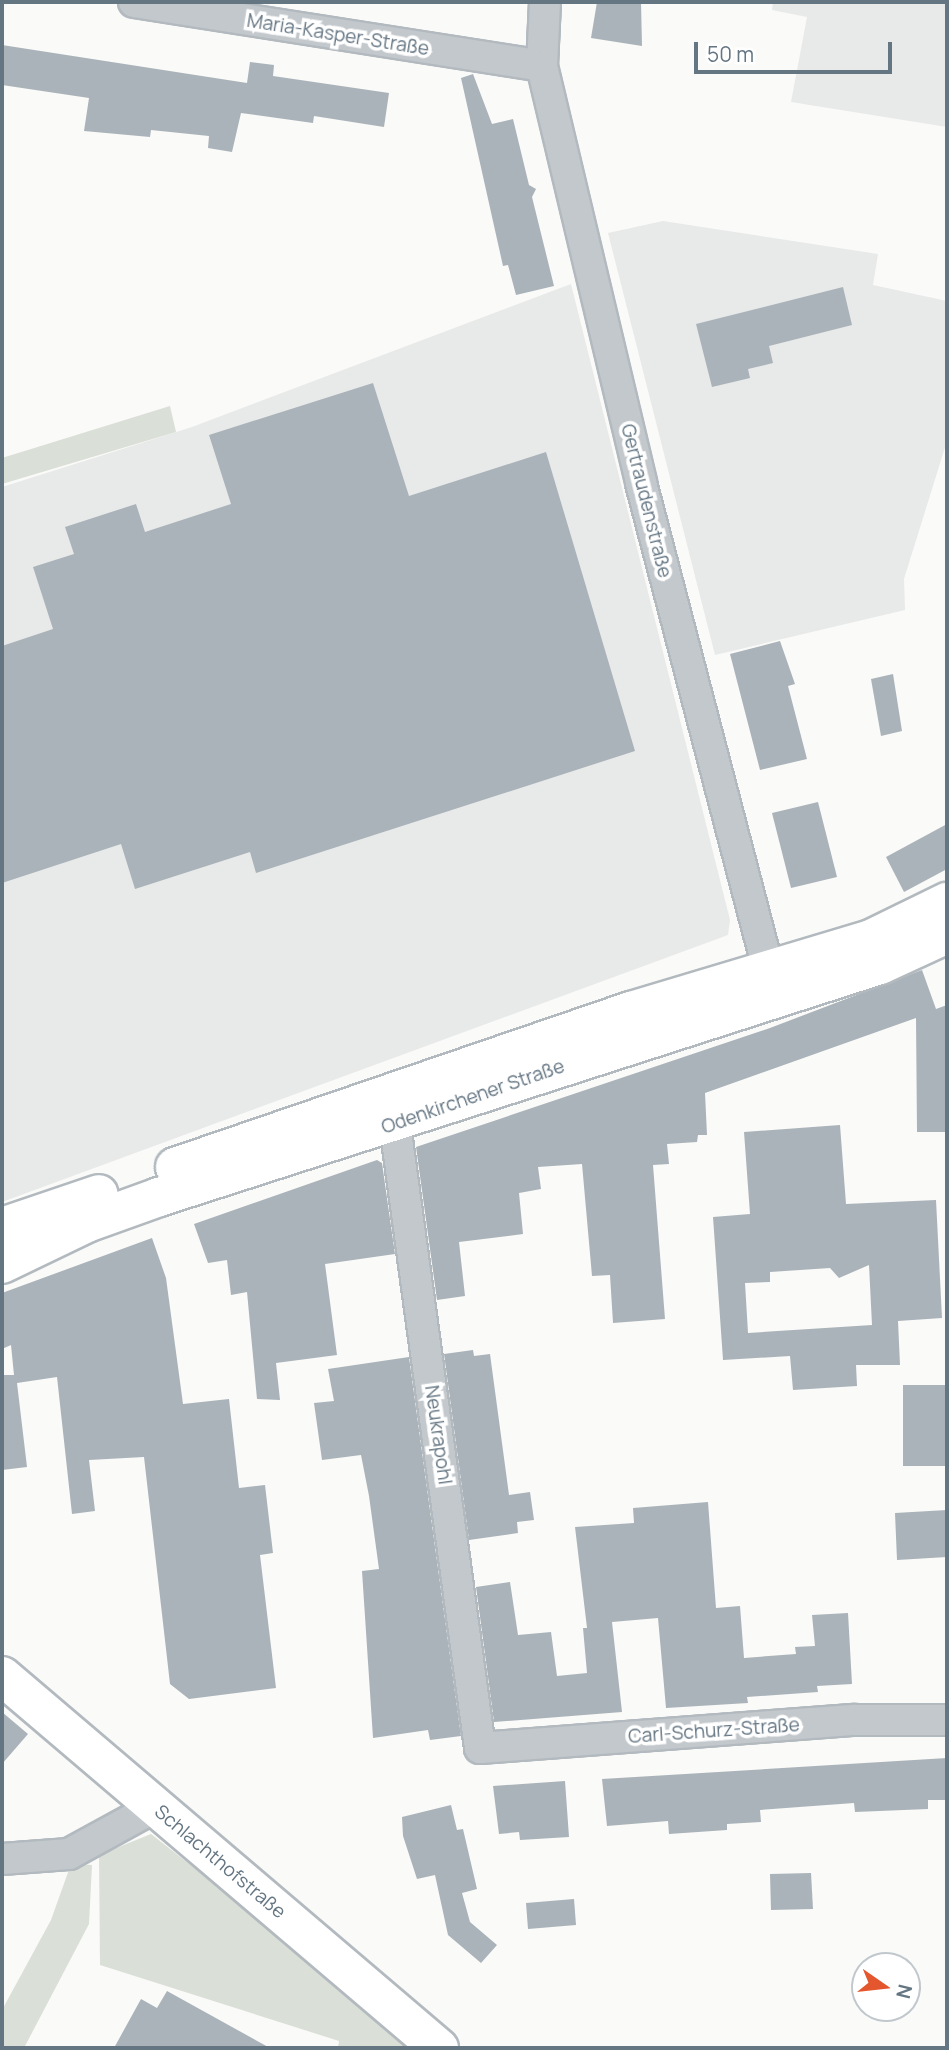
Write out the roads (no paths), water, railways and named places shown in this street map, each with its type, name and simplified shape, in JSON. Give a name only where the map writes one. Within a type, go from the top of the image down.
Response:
[{"type":"main road","name":"Odenkirchener Straße","points":[[2,1227],[392,1108],[771,984],[947,902]]},
{"type":"main road","name":"Odenkirchener Straße","points":[[771,984],[880,965],[947,934]]},
{"type":"main road","name":"Odenkirchener Straße","points":[[2,1264],[87,1223],[392,1108]]},
{"type":"main road","name":"Schlachthofstraße","points":[[2,1676],[439,2048]]},
{"type":"street","name":"Maria-Kasper-Straße","points":[[134,2],[542,66]]},
{"type":"street","name":"Gertraudenstraße","points":[[545,2],[542,66],[641,483],[771,984]]},
{"type":"street","name":"Neukrapohl","points":[[392,1108],[480,1748]]},
{"type":"street","name":"Carl-Schurz-Straße","points":[[480,1748],[855,1720],[947,1720]]},
{"type":"street","points":[[2,1859],[69,1854],[155,1807]]}]
